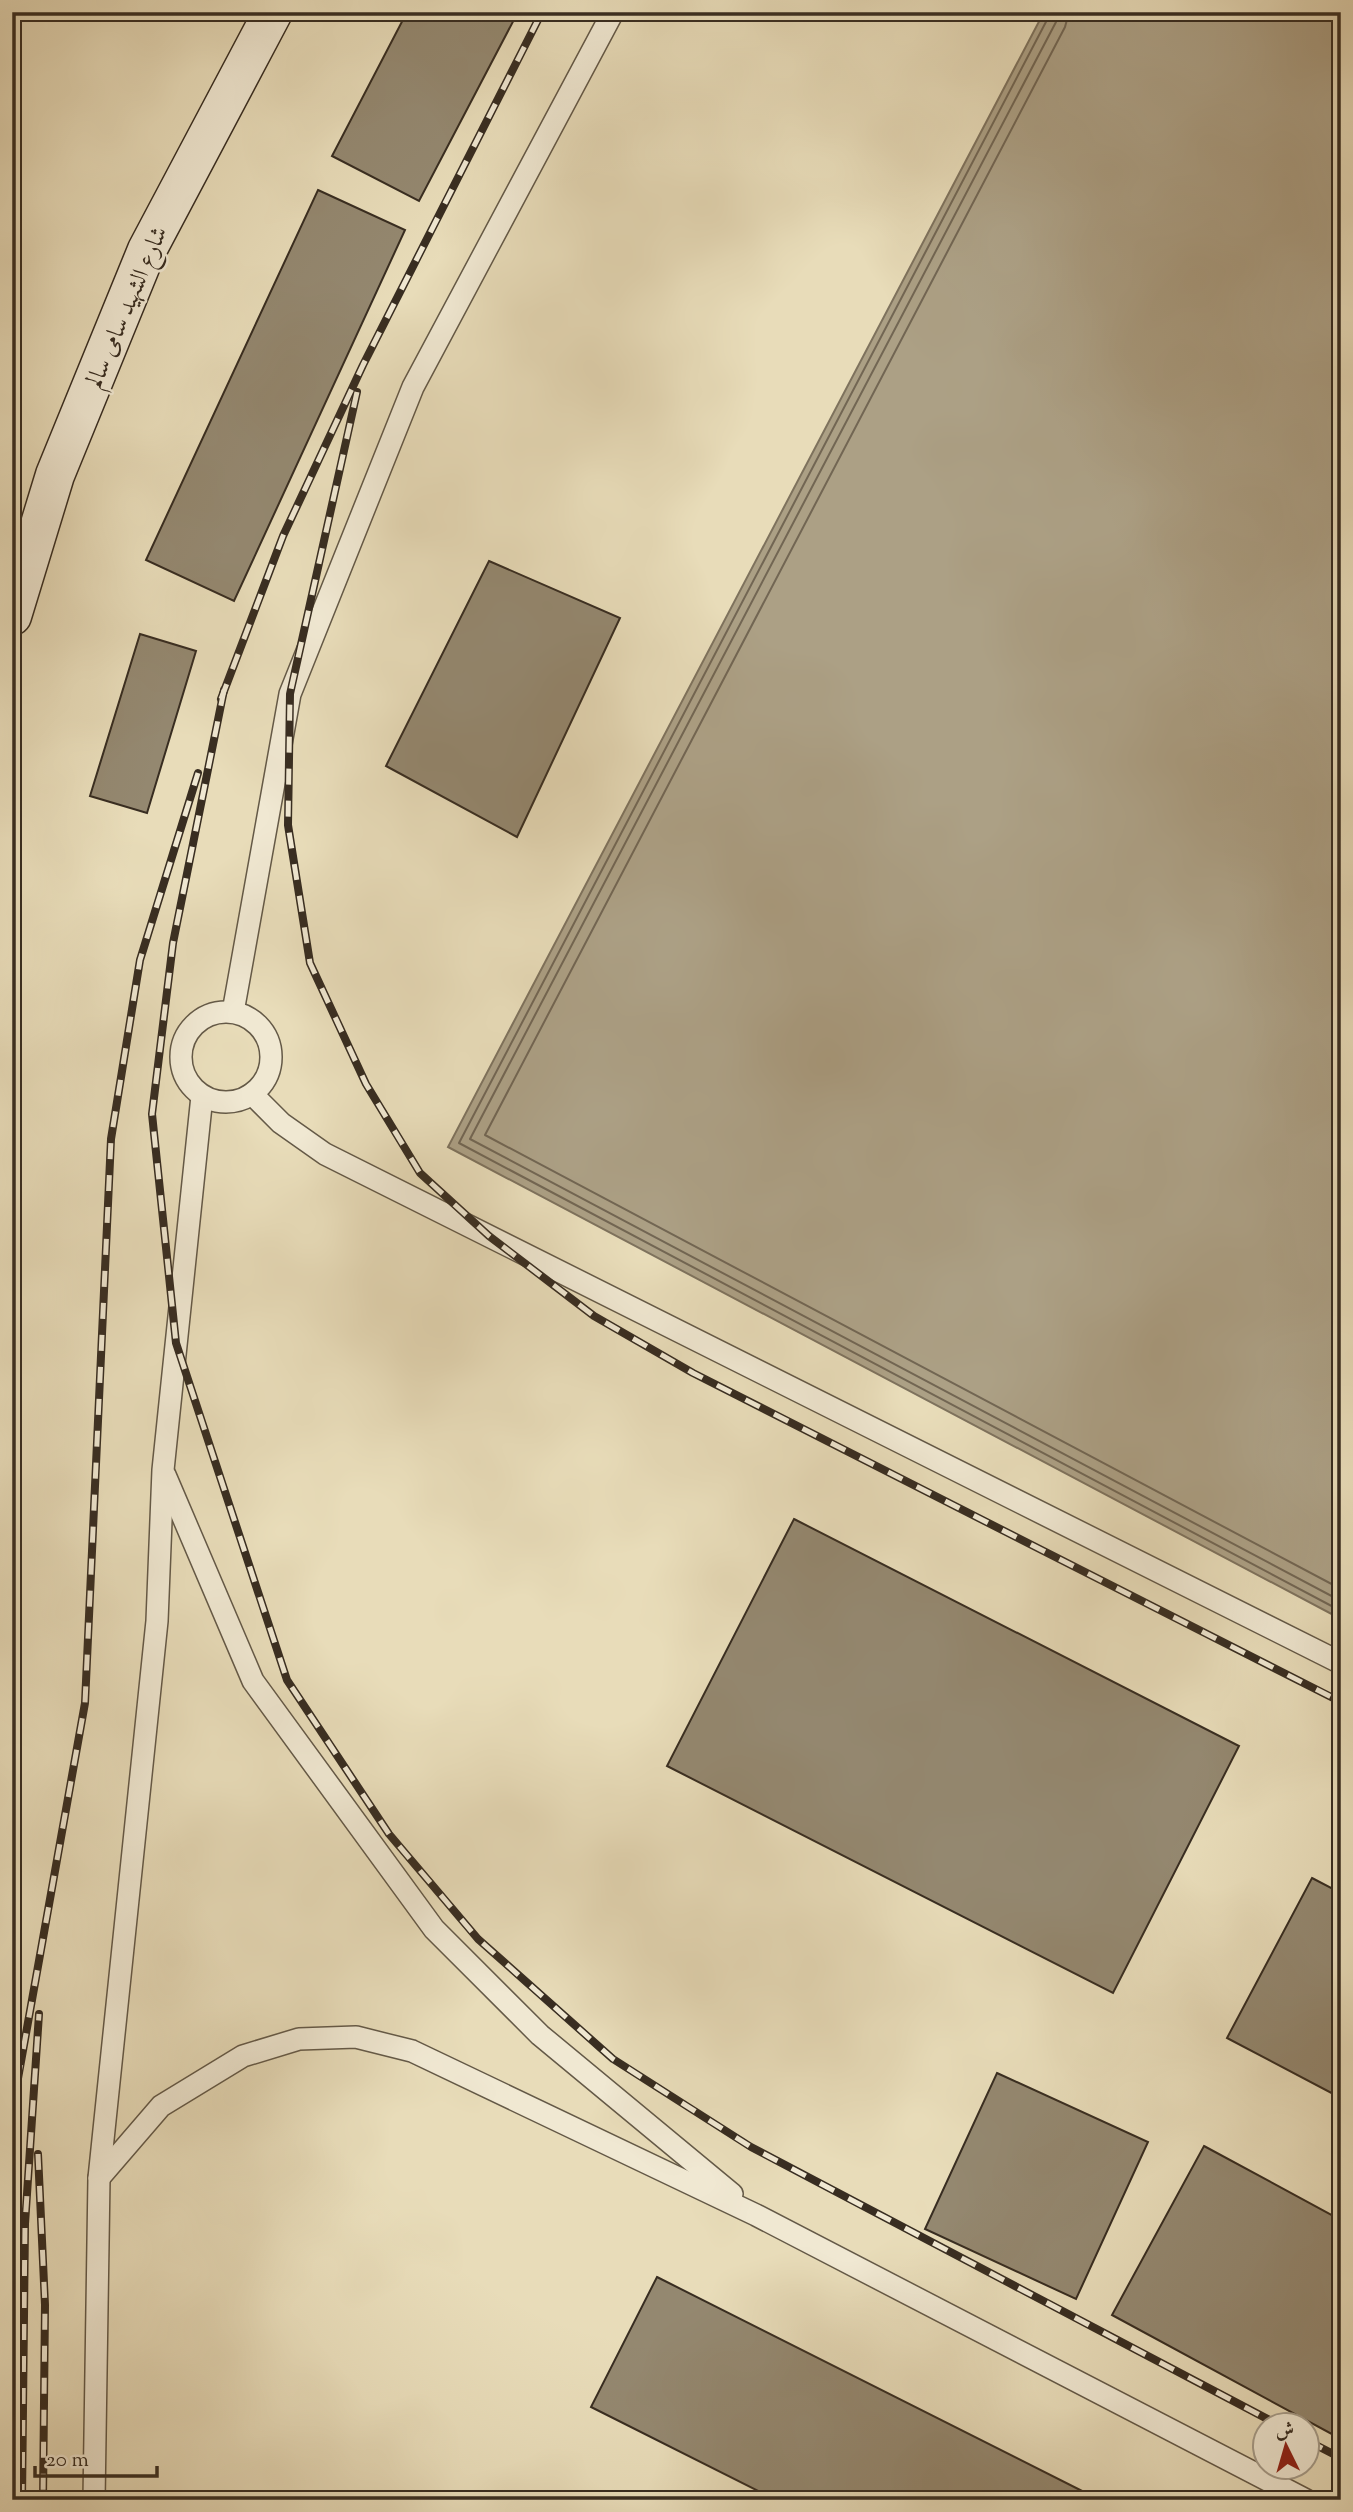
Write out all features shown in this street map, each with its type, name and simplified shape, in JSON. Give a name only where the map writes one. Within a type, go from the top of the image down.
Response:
[{"type":"main road","name":"شارع الشهيد سامى سالم","points":[[12,615],[55,475],[147,250],[273,12]]},
{"type":"lane","points":[[233,1012],[290,694],[413,387],[613,12]]},
{"type":"lane","points":[[233,1012],[250,1018],[263,1031],[270,1046],[271,1064],[253,1094],[236,1102],[217,1102],[202,1096],[189,1084],[181,1068],[181,1050],[187,1033],[199,1020],[215,1013],[233,1012]]},
{"type":"lane","points":[[253,1094],[281,1123],[325,1154],[1341,1663]]},
{"type":"lane","points":[[94,2500],[99,2178],[157,1620],[163,1470],[202,1096]]},
{"type":"lane","points":[[163,1470],[253,1681],[434,1930],[540,2035],[756,2215]]},
{"type":"lane","points":[[99,2178],[161,2106],[243,2056],[299,2039],[356,2037],[412,2051],[756,2215],[1306,2500]]},
{"type":"water","points":[[1044,12],[1341,12],[1341,1619],[448,1147]]},
{"type":"building","points":[[407,12],[518,12],[419,201],[332,156]]},
{"type":"building","points":[[318,190],[405,230],[234,601],[146,560]]},
{"type":"building","points":[[489,561],[620,618],[517,837],[386,766]]},
{"type":"building","points":[[140,634],[196,651],[147,813],[90,796]]},
{"type":"building","points":[[794,1519],[1239,1746],[1113,1993],[667,1766]]},
{"type":"building","points":[[1312,1878],[1341,1893],[1341,2098],[1227,2038]]},
{"type":"building","points":[[997,2073],[1148,2142],[1076,2299],[925,2229]]},
{"type":"building","points":[[1204,2146],[1341,2220],[1341,2439],[1322,2429],[1322,2410],[1287,2410],[1112,2315]]},
{"type":"building","points":[[657,2277],[1100,2500],[776,2500],[591,2407]]},
{"type":"railway","points":[[221,699],[283,536],[363,365],[542,12]]},
{"type":"railway","points":[[357,392],[290,694],[288,825],[310,963],[366,1084],[420,1173],[489,1236],[594,1316],[693,1373],[1341,1702]]},
{"type":"railway","points":[[224,690],[173,943],[152,1114],[176,1343],[287,1680],[389,1834],[478,1939],[613,2059],[751,2147],[1252,2411]]},
{"type":"railway","points":[[12,2112],[85,1703],[111,1139],[140,960],[198,773]]},
{"type":"railway","points":[[22,2500],[25,2224],[39,2014]]},
{"type":"railway","points":[[38,2154],[45,2305],[43,2500]]},
{"type":"railway","points":[[1322,2448],[1341,2458]]}]
